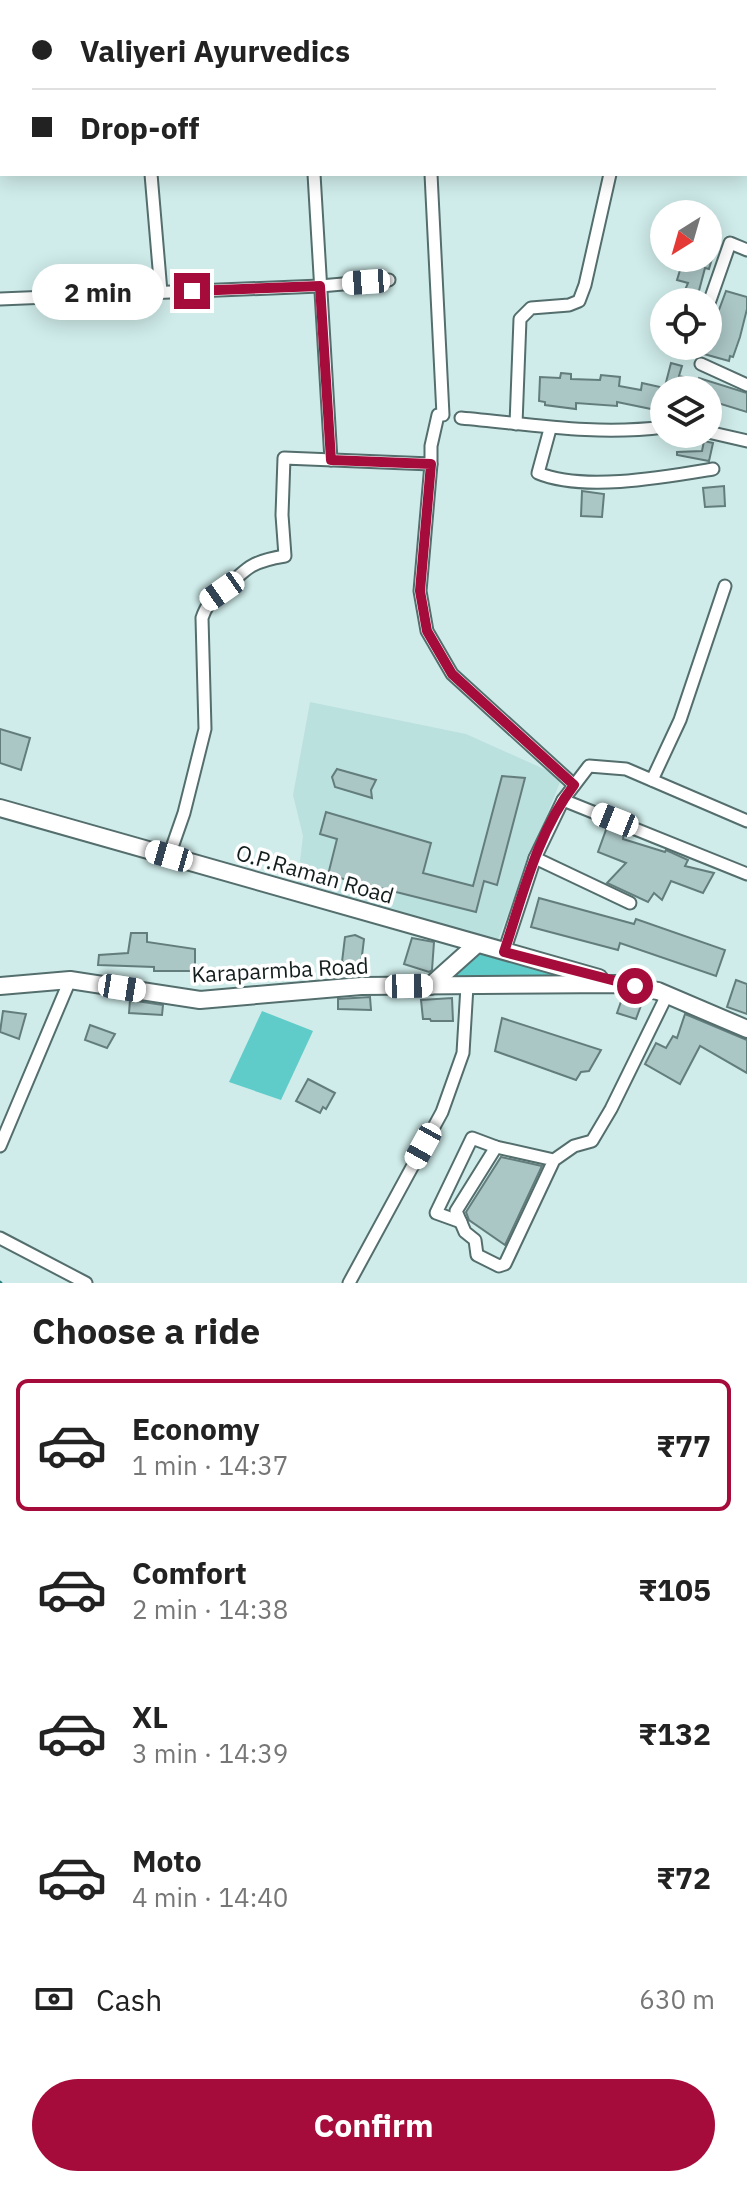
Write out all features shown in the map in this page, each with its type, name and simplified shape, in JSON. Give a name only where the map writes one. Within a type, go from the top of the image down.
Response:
[{"type":"main road","name":"O.P.Raman Road","points":[[0,808],[617,984]]},
{"type":"main road","points":[[430,986],[477,944]]},
{"type":"main road","name":"Karaparmba Road","points":[[0,986],[70,980],[200,1000],[361,986],[617,984],[667,995],[747,1029]]},
{"type":"street","points":[[151,176],[161,292]]},
{"type":"street","points":[[314,176],[331,460]]},
{"type":"street","points":[[431,176],[443,415],[438,415],[431,446],[420,591],[427,631],[452,674],[574,785]]},
{"type":"street","points":[[516,424],[520,319],[531,308],[569,305],[579,301],[610,176]]},
{"type":"street","points":[[714,288],[730,243],[747,250]]},
{"type":"street","points":[[0,299],[320,286],[389,280]]},
{"type":"street","points":[[701,364],[747,385]]},
{"type":"street","points":[[461,418],[550,429],[618,431],[650,428]]},
{"type":"street","points":[[550,429],[538,473],[553,480],[640,482],[713,469]]},
{"type":"street","points":[[722,435],[747,441]]},
{"type":"street","points":[[169,856],[184,813],[205,729],[202,618],[207,602],[242,570],[264,560],[285,556],[282,515],[284,458],[431,464]]},
{"type":"street","points":[[652,780],[680,720],[725,586]]},
{"type":"street","points":[[504,952],[535,858],[563,800],[589,766],[626,769],[747,821]]},
{"type":"street","points":[[563,800],[747,874]]},
{"type":"street","points":[[535,858],[630,903]]},
{"type":"street","points":[[0,1146],[70,980]]},
{"type":"street","points":[[349,1283],[442,1112],[463,1053],[467,986]]},
{"type":"street","points":[[496,1147],[456,1211],[465,1232],[475,1240],[477,1255],[503,1266],[554,1160],[574,1146],[592,1141],[667,995]]},
{"type":"street","points":[[461,1222],[436,1213],[472,1138],[496,1147],[554,1160]]},
{"type":"street","points":[[0,1238],[86,1283]]},
{"type":"shaded area","points":[[310,702],[466,734],[562,777],[497,942],[297,886],[303,836],[293,795]]},
{"type":"shaded area","points":[[477,944],[588,980],[439,982]]},
{"type":"shaded area","points":[[262,1011],[313,1031],[281,1100],[229,1082]]},
{"type":"building","points":[[679,272],[704,272],[700,288],[686,288],[688,283],[677,280]]},
{"type":"building","points":[[726,291],[747,297],[740,337],[729,361],[722,359],[722,302]]},
{"type":"building","points":[[671,363],[682,366],[679,376],[668,376]]},
{"type":"building","points":[[561,373],[571,374],[571,379],[600,380],[601,375],[620,377],[619,386],[641,390],[642,383],[650,385],[650,409],[617,402],[617,406],[576,403],[576,409],[545,405],[545,402],[539,401],[540,377],[560,378]]},
{"type":"building","points":[[722,385],[747,393],[747,412],[722,404]]},
{"type":"building","points":[[703,448],[712,448],[709,461],[677,455],[677,452],[702,451]]},
{"type":"building","points":[[724,486],[725,506],[705,507],[703,488]]},
{"type":"building","points":[[582,491],[604,494],[602,517],[581,516]]},
{"type":"building","points":[[0,729],[30,738],[21,770],[0,763]]},
{"type":"building","points":[[337,769],[376,780],[371,790],[372,798],[335,787],[332,777]]},
{"type":"building","points":[[502,776],[525,778],[497,885],[484,881],[476,912],[328,875],[337,839],[320,834],[326,812],[431,843],[423,873],[473,886]]},
{"type":"building","points":[[607,827],[624,834],[623,839],[666,850],[688,860],[685,866],[714,873],[703,893],[671,881],[662,900],[654,893],[648,902],[607,883],[626,863],[598,852]]},
{"type":"building","points":[[539,898],[634,924],[636,919],[725,950],[716,976],[620,943],[618,950],[531,927]]},
{"type":"building","points":[[131,933],[147,933],[147,942],[195,949],[195,971],[154,971],[154,967],[98,965],[99,955],[128,953]]},
{"type":"building","points":[[355,935],[364,939],[361,964],[342,962],[345,937]]},
{"type":"building","points":[[412,938],[434,942],[432,970],[429,972],[404,964]]},
{"type":"building","points":[[736,980],[747,984],[747,1014],[727,1007]]},
{"type":"building","points":[[623,996],[643,1000],[636,1019],[617,1013]]},
{"type":"building","points":[[370,997],[371,1010],[338,1009],[338,999]]},
{"type":"building","points":[[452,998],[453,1021],[423,1019],[421,1000]]},
{"type":"building","points":[[130,1000],[163,1005],[162,1015],[129,1013]]},
{"type":"building","points":[[3,1011],[26,1014],[19,1039],[0,1032]]},
{"type":"building","points":[[685,1014],[747,1040],[747,1073],[700,1046],[680,1084],[645,1064],[656,1043],[666,1048],[673,1036],[677,1038]]},
{"type":"building","points":[[502,1018],[601,1050],[589,1071],[581,1072],[576,1080],[495,1051]]},
{"type":"building","points":[[90,1025],[115,1034],[107,1048],[85,1040]]},
{"type":"building","points":[[308,1079],[335,1093],[320,1113],[296,1101]]},
{"type":"building","points":[[501,1157],[542,1166],[505,1245],[469,1220],[466,1212]]},
{"type":"route","points":[[192,291],[320,286],[331,460],[431,464],[420,591],[427,631],[452,674],[574,785],[563,800],[535,858],[504,952],[617,984],[635,986]]}]
